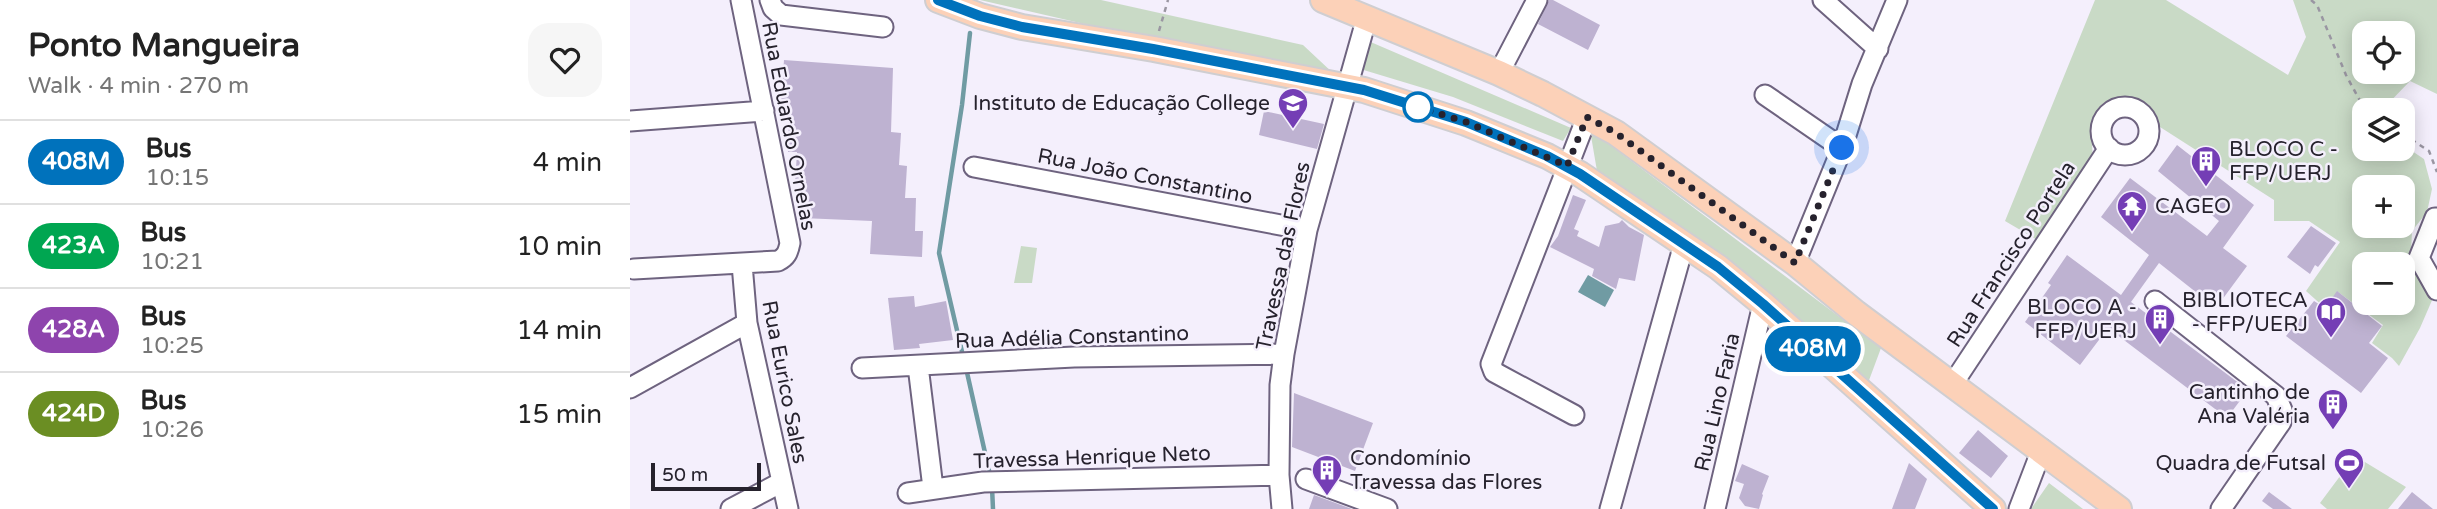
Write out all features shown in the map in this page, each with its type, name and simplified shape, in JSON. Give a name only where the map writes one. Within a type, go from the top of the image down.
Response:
[{"type":"main road","points":[[938,0],[980,16],[1022,27],[1153,49],[1378,94],[1466,122],[1567,166],[1718,267],[1993,509]]},
{"type":"main road","points":[[1323,0],[1499,73],[1616,133],[1795,263],[1856,313],[2119,509]]},
{"type":"street","name":"Rua Eduardo Ornelas","points":[[741,0],[790,243],[789,252],[778,261],[742,264]]},
{"type":"street","points":[[770,0],[773,8],[781,15],[883,27]]},
{"type":"street","points":[[1499,73],[1537,0]]},
{"type":"street","points":[[1824,0],[1878,49]]},
{"type":"street","points":[[1795,263],[1842,148],[1862,84],[1897,0]]},
{"type":"street","name":"Travessa das Flores","points":[[1282,509],[1279,475],[1280,385],[1284,354],[1307,230],[1367,17]]},
{"type":"street","points":[[1765,95],[1842,148]]},
{"type":"street","points":[[630,121],[764,111]]},
{"type":"street","points":[[1574,415],[1491,368],[1587,117]]},
{"type":"street","name":"Rua Francisco Portela","points":[[1952,385],[2109,148]]},
{"type":"street","name":"Rua João Constantino","points":[[974,167],[1307,230]]},
{"type":"street","points":[[2436,218],[2419,258],[2437,290]]},
{"type":"street","points":[[1610,509],[1684,244]]},
{"type":"street","points":[[634,270],[742,264]]},
{"type":"street","name":"Rua Eurico Sales","points":[[742,264],[747,323],[788,509]]},
{"type":"street","points":[[2155,301],[2276,396],[2282,410],[2281,422],[2221,509]]},
{"type":"street","name":"Rua Lino Faria","points":[[1715,509],[1763,304]]},
{"type":"street","points":[[630,388],[747,323]]},
{"type":"street","name":"Rua Adélia Constantino","points":[[862,368],[1074,357],[1284,354]]},
{"type":"street","points":[[918,366],[933,488]]},
{"type":"street","points":[[2019,509],[2042,449]]},
{"type":"street","name":"Travessa Henrique Neto","points":[[908,493],[993,482],[1279,475]]},
{"type":"street","points":[[1306,479],[1387,509]]},
{"type":"street","points":[[731,509],[782,482]]},
{"type":"path","points":[[1153,49],[1168,0]]},
{"type":"path","points":[[2311,0],[2317,5],[2358,98]]},
{"type":"path","points":[[2415,142],[2429,151],[2437,172]]},
{"type":"green space","points":[[980,0],[1101,0],[1303,45],[1334,74],[1141,37]]},
{"type":"green space","points":[[2095,0],[2166,0],[2288,75],[2306,37],[2293,0],[2437,0],[2437,94],[2415,83],[2415,21],[2352,21],[2352,84],[2407,84],[2394,98],[2352,98],[2352,161],[2415,161],[2415,153],[2424,159],[2432,189],[2427,212],[2415,227],[2415,175],[2352,175],[2352,238],[2412,238],[2411,252],[2352,252],[2352,302],[2338,292],[2325,308],[2306,291],[2340,242],[2309,221],[2274,221],[2274,200],[2160,127],[2139,107],[2115,102],[2091,131],[2093,160],[2039,241],[2005,221]]},
{"type":"green space","points":[[1366,40],[1571,128],[1563,141],[1453,97],[1357,68]]},
{"type":"green space","points":[[1590,130],[1881,348],[1868,383],[1597,171]]},
{"type":"green space","points":[[1021,246],[1037,248],[1032,283],[1014,283]]},
{"type":"green space","points":[[2415,262],[2433,298],[2399,366],[2372,343],[2383,325],[2369,315],[2415,315]]},
{"type":"green space","name":"Quadra de Futsal","points":[[2355,456],[2406,487],[2388,509],[2327,509],[2320,503]]},
{"type":"green space","points":[[2049,483],[2083,509],[2031,509]]},
{"type":"water","points":[[1588,275],[1614,290],[1605,307],[1578,292]]},
{"type":"building","points":[[1549,0],[1600,25],[1588,50],[1538,24]]},
{"type":"building","points":[[784,60],[893,68],[891,132],[901,133],[899,165],[907,166],[905,198],[916,198],[915,231],[923,231],[922,257],[870,254],[872,221],[802,218],[804,185],[795,185],[797,152],[788,152],[789,117],[780,117]]},
{"type":"building","name":"Instituto de Educação College","points":[[1264,111],[1324,124],[1317,149],[1259,135]]},
{"type":"building","points":[[2177,145],[2254,205],[2223,248],[2247,266],[2216,308],[2159,263],[2131,302],[2248,390],[2227,418],[2108,328],[2080,365],[2025,322],[2051,285],[2048,283],[2067,255],[2121,295],[2149,255],[2101,217],[2130,178],[2207,236],[2219,221],[2158,171]]},
{"type":"building","points":[[1573,195],[1586,200],[1574,229],[1579,231],[1577,236],[1599,247],[1605,226],[1622,220],[1644,235],[1635,281],[1619,278],[1616,289],[1592,276],[1594,269],[1550,247],[1558,236]]},
{"type":"building","points":[[2311,226],[2336,243],[2310,274],[2287,257]]},
{"type":"building","name":"BIBLIOTECA - FFP/UERJ","points":[[2337,291],[2352,303],[2352,315],[2368,315],[2382,326],[2369,343],[2388,358],[2361,393],[2286,336],[2314,301],[2325,308]]},
{"type":"building","points":[[914,296],[915,307],[946,301],[953,340],[919,344],[920,348],[894,350],[888,298]]},
{"type":"building","points":[[1294,393],[1373,423],[1355,471],[1292,447]]},
{"type":"building","points":[[1978,430],[2008,456],[1991,478],[1959,453]]},
{"type":"building","points":[[1909,463],[1927,479],[1915,509],[1892,509]]},
{"type":"building","points":[[1742,464],[1769,476],[1759,509],[1745,506],[1739,498],[1744,484],[1735,481]]},
{"type":"building","points":[[2269,492],[2292,509],[2273,509],[2262,501]]},
{"type":"building","points":[[2412,492],[2433,509],[2398,509]]},
{"type":"building","points":[[1314,495],[1352,509],[1309,509]]},
{"type":"waterway","points":[[963,356],[939,253],[962,105],[970,33]]},
{"type":"waterway","points":[[966,368],[990,475]]},
{"type":"waterway","points":[[992,487],[993,509]]},
{"type":"bus line","name":"408M","points":[[938,0],[980,16],[1022,27],[1364,90],[1466,122],[1547,156],[1580,174],[1718,267],[1993,509]]},
{"type":"place","name":"Instituto de Educação College","points":[[1293,130]]},
{"type":"place","name":"BLOCO C - FFP/UERJ","points":[[2206,188]]},
{"type":"place","name":"CAGEO","points":[[2132,233]]},
{"type":"place","name":"BIBLIOTECA - FFP/UERJ","points":[[2331,339]]},
{"type":"place","name":"BLOCO A - FFP/UERJ","points":[[2160,346]]},
{"type":"place","name":"Cantinho de Ana Valéria","points":[[2333,431]]},
{"type":"place","name":"Quadra de Futsal","points":[[2349,490]]},
{"type":"place","name":"Condomínio Travessa das Flores","points":[[1327,497]]},
{"type":"route","points":[[1418,107],[1466,122],[1567,166],[1587,117],[1616,133],[1795,263],[1842,148]]}]
